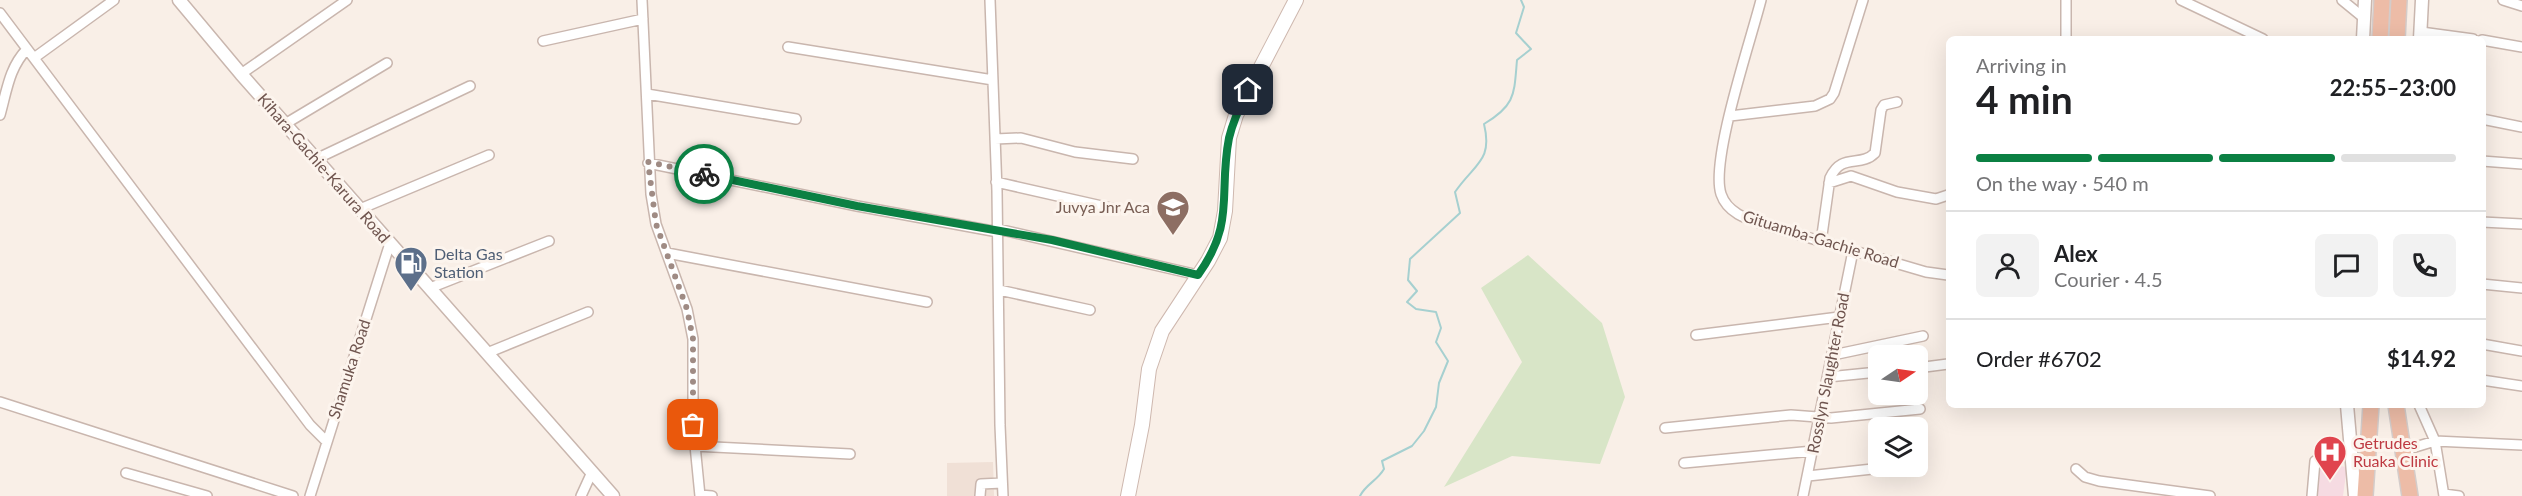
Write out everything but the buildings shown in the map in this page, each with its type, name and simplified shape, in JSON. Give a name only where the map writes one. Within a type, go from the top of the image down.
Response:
[{"type":"highway","points":[[2380,36],[2382,0]]},
{"type":"highway","points":[[2397,36],[2399,0]]},
{"type":"highway","points":[[2365,496],[2371,408]]},
{"type":"highway","points":[[2396,408],[2410,496]]},
{"type":"main road","points":[[1128,496],[1142,425],[1149,369],[1162,331],[1220,238],[1225,211],[1229,138],[1236,114],[1294,0]]},
{"type":"street","points":[[34,58],[114,0]]},
{"type":"street","points":[[241,74],[347,0]]},
{"type":"street","points":[[642,0],[648,162],[656,224],[687,309],[693,339],[694,446],[700,496],[712,496]]},
{"type":"street","points":[[990,0],[998,231],[1003,496]]},
{"type":"street","name":"Gituamba-Gachie Road","points":[[1761,0],[1730,116],[1720,176],[1721,194],[1726,202],[1744,218],[1926,272],[1946,275]]},
{"type":"street","points":[[1730,116],[1815,106],[1830,99],[1841,73],[1863,0]]},
{"type":"street","points":[[2066,0],[2066,36]]},
{"type":"street","points":[[2181,0],[2257,36]]},
{"type":"street","points":[[2342,0],[2364,18]]},
{"type":"street","points":[[2363,36],[2364,0]]},
{"type":"street","points":[[2421,35],[2422,0]]},
{"type":"street","points":[[2503,0],[2522,6]]},
{"type":"street","name":"Kihara-Gachie-Karura Road","points":[[183,1],[241,74],[613,496]]},
{"type":"street","points":[[0,13],[310,425],[326,441]]},
{"type":"street","points":[[543,41],[643,19]]},
{"type":"street","points":[[2486,41],[2522,47]]},
{"type":"street","points":[[788,47],[993,80]]},
{"type":"street","points":[[0,115],[13,66],[27,49]]},
{"type":"street","points":[[285,124],[387,63]]},
{"type":"street","points":[[316,159],[470,86]]},
{"type":"street","points":[[647,94],[796,119]]},
{"type":"street","points":[[1821,242],[1829,183],[1838,165],[1846,161],[1864,159],[1875,153],[1881,110],[1884,105],[1897,102]]},
{"type":"street","points":[[2486,120],[2522,127]]},
{"type":"street","points":[[995,139],[1021,138],[1075,152],[1133,159]]},
{"type":"street","points":[[360,209],[489,155]]},
{"type":"street","points":[[2486,161],[2522,164]]},
{"type":"street","points":[[648,162],[857,206],[998,231],[1198,275]]},
{"type":"street","points":[[1829,183],[1851,176],[1897,192],[1936,200],[1946,196]]},
{"type":"street","points":[[996,182],[1115,209]]},
{"type":"street","points":[[2486,222],[2522,224]]},
{"type":"street","points":[[430,288],[549,242]]},
{"type":"street","name":"Shamuka Road","points":[[309,496],[390,243]]},
{"type":"street","name":"Rosslyn Slaughter Road","points":[[1803,496],[1853,250]]},
{"type":"street","points":[[667,253],[927,302]]},
{"type":"street","points":[[2486,284],[2522,288]]},
{"type":"street","points":[[999,290],[1090,310]]},
{"type":"street","points":[[487,353],[588,312]]},
{"type":"street","points":[[1696,335],[1839,317]]},
{"type":"street","points":[[1833,354],[1923,336]]},
{"type":"street","points":[[2486,345],[2522,351]]},
{"type":"street","points":[[1928,367],[1946,364]]},
{"type":"street","points":[[1828,377],[1868,373]]},
{"type":"street","points":[[2486,381],[2522,386]]},
{"type":"street","points":[[0,402],[293,496]]},
{"type":"street","points":[[2347,408],[2355,496]]},
{"type":"street","points":[[2420,408],[2435,441],[2444,495],[2459,496]]},
{"type":"street","points":[[1665,428],[1791,415],[1831,418],[1920,409]]},
{"type":"street","points":[[2403,455],[2412,448],[2435,441],[2522,445]]},
{"type":"street","points":[[694,446],[850,454]]},
{"type":"street","points":[[1684,463],[1813,452]]},
{"type":"street","points":[[2312,496],[2315,461]]},
{"type":"street","points":[[1808,476],[1868,469]]},
{"type":"street","points":[[2076,470],[2085,477],[2099,481],[2210,496]]},
{"type":"street","points":[[581,496],[592,472]]},
{"type":"street","points":[[126,473],[207,496]]},
{"type":"street","points":[[980,496],[981,484],[1002,483]]},
{"type":"shaded area","points":[[993,462],[994,496],[947,496],[947,463]]},
{"type":"shaded area","name":"Getrudes Ruaka Clinic","points":[[2317,463],[2347,467],[2343,496],[2314,496]]},
{"type":"green space","points":[[1528,255],[1602,323],[1625,397],[1600,464],[1512,456],[1444,487],[1522,362],[1481,288]]},
{"type":"waterway","points":[[1360,496],[1384,469],[1382,461],[1412,446],[1424,431],[1436,407],[1439,383],[1448,361],[1436,342],[1441,328],[1436,312],[1416,309],[1407,302],[1417,291],[1408,280],[1410,259],[1460,213],[1455,192],[1484,154],[1486,146],[1484,124],[1502,111],[1511,98],[1517,60],[1531,49],[1516,33],[1524,7],[1521,0]]},
{"type":"way so far","points":[[693,425],[693,339],[687,309],[656,224],[648,162],[704,174]]},
{"type":"place","name":"Juvya Jnr Aca","points":[[1173,236]]},
{"type":"place","name":"Delta Gas Station","points":[[411,292]]},
{"type":"place","name":"Getrudes Ruaka Clinic","points":[[2330,481]]},
{"type":"route","points":[[704,174],[857,206],[1052,240],[1198,275],[1220,238],[1225,211],[1229,138],[1236,114],[1248,90]]}]
